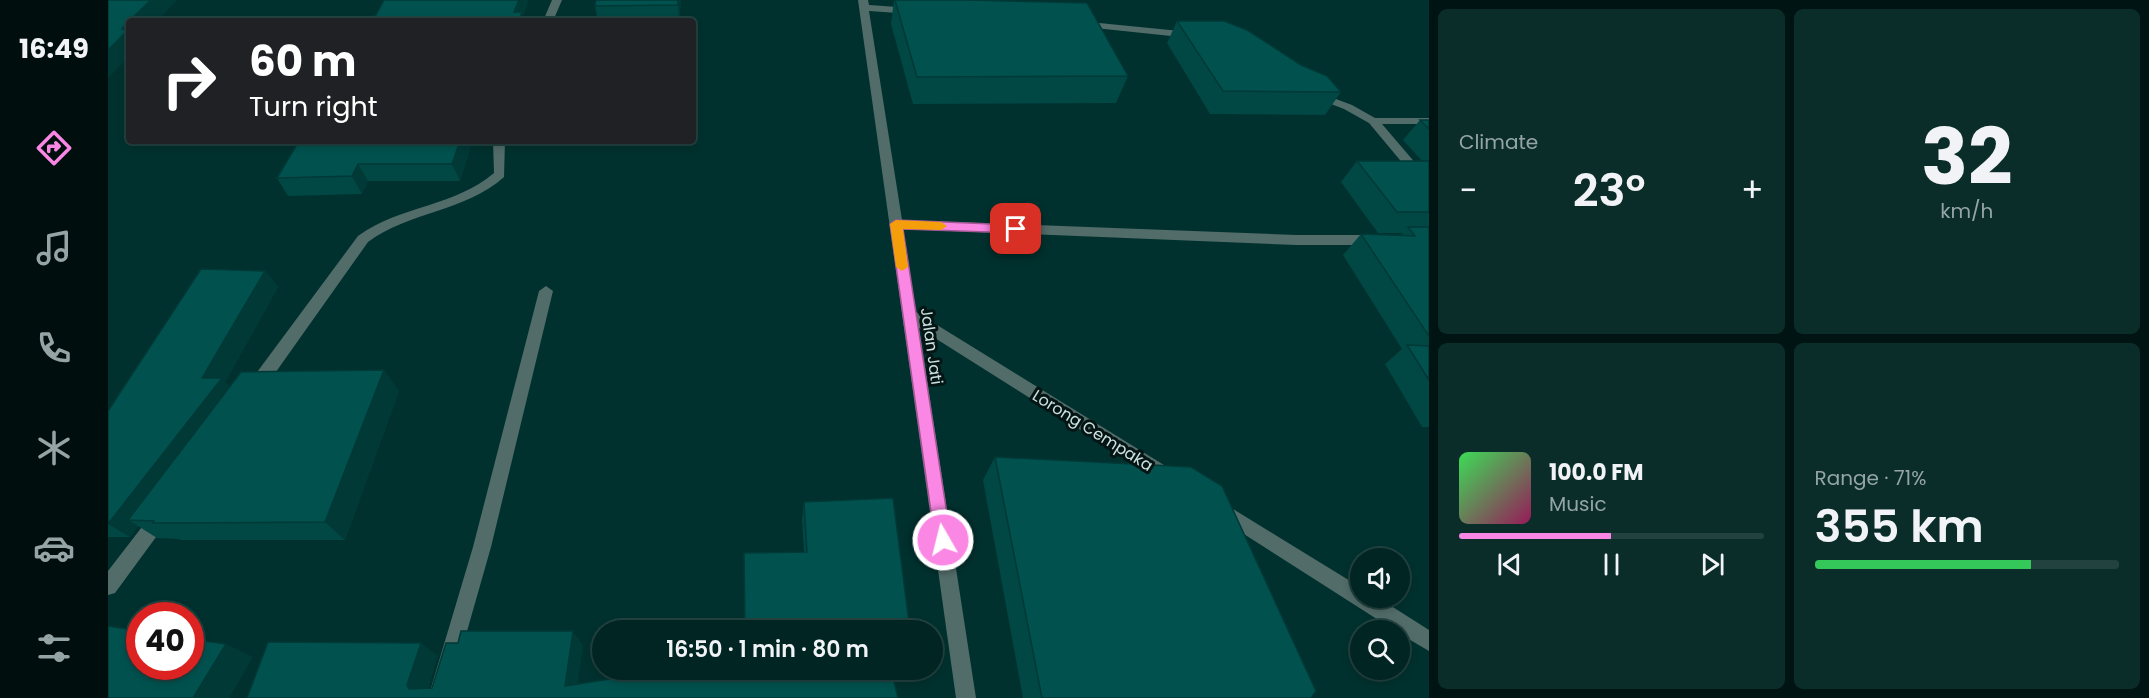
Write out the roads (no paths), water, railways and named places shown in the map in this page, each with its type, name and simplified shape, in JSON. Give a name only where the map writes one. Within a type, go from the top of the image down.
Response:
[{"type":"street","points":[[549,18],[556,0]]},
{"type":"street","points":[[863,4],[921,12]]},
{"type":"street","name":"Jalan Jati","points":[[863,4],[966,698]]},
{"type":"street","points":[[1068,23],[1199,35]]},
{"type":"street","points":[[1307,92],[1348,107],[1373,121],[1429,187]]},
{"type":"street","points":[[1373,121],[1429,121]]},
{"type":"street","points":[[243,404],[363,239],[375,228],[393,218],[476,193],[491,183],[500,174],[499,144]]},
{"type":"street","points":[[896,224],[1296,240],[1385,240]]},
{"type":"street","points":[[438,698],[482,548],[546,291]]},
{"type":"street","name":"Lorong Cempaka","points":[[909,315],[1180,484]]},
{"type":"street","points":[[108,586],[173,500]]},
{"type":"street","points":[[1210,503],[1429,641]]}]
